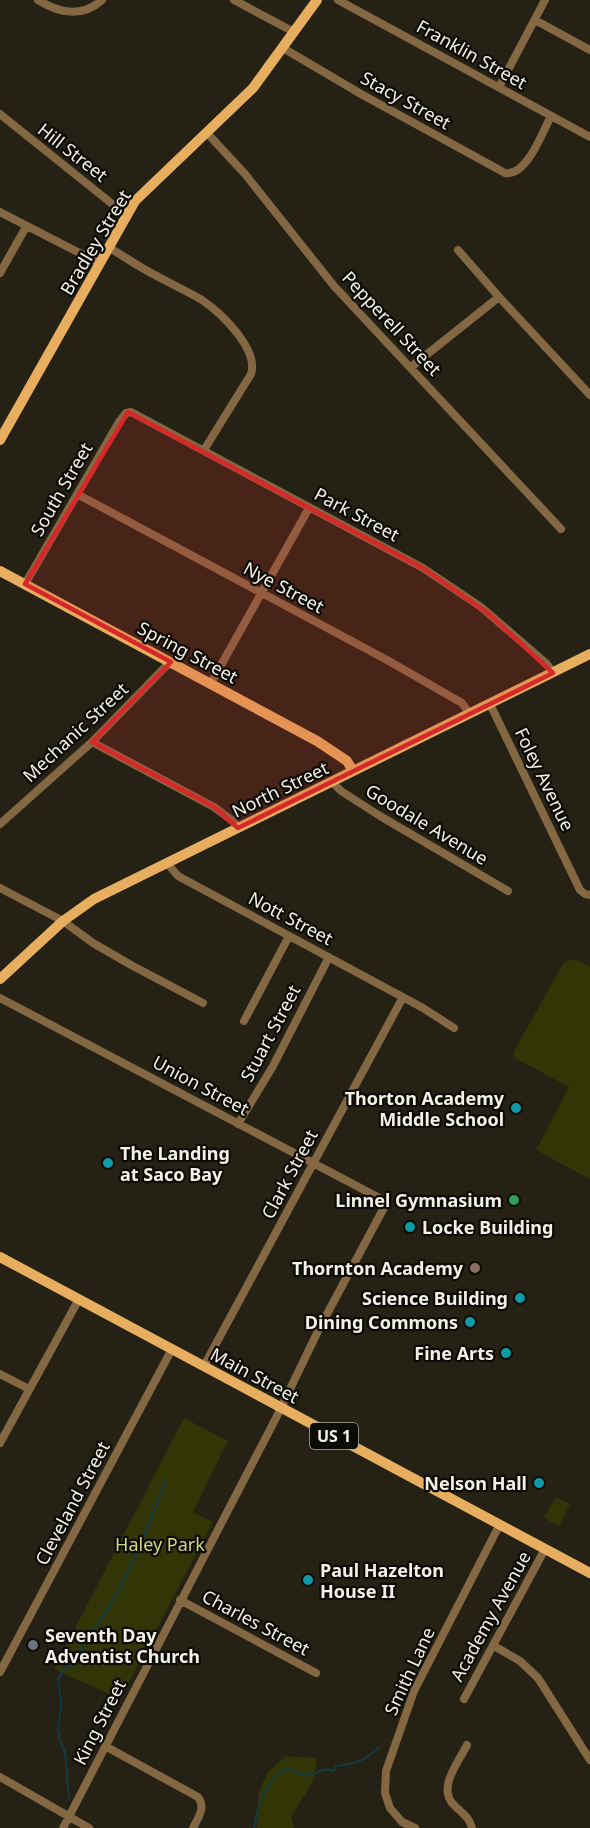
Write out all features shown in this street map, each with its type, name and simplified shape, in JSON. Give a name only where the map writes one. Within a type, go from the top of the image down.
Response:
[{"type":"main road","name":"Bradley Street","points":[[0,440],[126,215],[147,188],[253,88],[316,0]]},
{"type":"main road","name":"Spring Street","points":[[0,571],[328,747],[346,761],[353,771]]},
{"type":"main road","name":"North Street","points":[[0,979],[63,921],[94,899],[590,654]]},
{"type":"main road","name":"Main Street","points":[[0,1257],[590,1573]]},
{"type":"street","points":[[38,0],[55,10],[69,12],[88,9],[102,0]]},
{"type":"street","points":[[234,0],[294,32]]},
{"type":"street","name":"Franklin Street","points":[[338,0],[590,137]]},
{"type":"street","points":[[499,87],[545,0]]},
{"type":"street","points":[[535,20],[590,50]]},
{"type":"street","name":"Stacy Street","points":[[283,48],[360,94],[503,172],[516,172],[527,160],[551,116]]},
{"type":"street","name":"Hill Street","points":[[0,114],[126,215]]},
{"type":"street","name":"Pepperell Street","points":[[207,133],[245,174],[334,286],[561,529]]},
{"type":"street","points":[[0,212],[99,263]]},
{"type":"street","points":[[0,273],[26,226]]},
{"type":"street","points":[[108,247],[208,304],[234,330],[252,357],[253,365],[250,374],[204,450]]},
{"type":"street","points":[[458,250],[590,395]]},
{"type":"street","points":[[411,367],[499,297]]},
{"type":"street","name":"Park Street","points":[[128,412],[137,414],[423,567],[488,613],[547,664],[553,673]]},
{"type":"street","name":"South Street","points":[[26,584],[119,422],[128,412]]},
{"type":"street","name":"Nye Street","points":[[77,494],[387,660],[465,705],[470,714]]},
{"type":"street","points":[[211,683],[309,508]]},
{"type":"street","name":"Mechanic Street","points":[[0,824],[92,742],[170,662]]},
{"type":"street","name":"Foley Avenue","points":[[490,704],[580,890],[590,895]]},
{"type":"street","points":[[92,742],[204,802],[231,820],[238,828]]},
{"type":"street","name":"Goodale Avenue","points":[[332,782],[341,791],[380,816],[508,891]]},
{"type":"street","name":"Nott Street","points":[[167,863],[178,876],[434,1014],[454,1028]]},
{"type":"street","points":[[0,888],[63,921],[112,954],[203,1003]]},
{"type":"street","points":[[244,1021],[289,936]]},
{"type":"street","name":"Stuart Street","points":[[238,1124],[273,1066],[329,957]]},
{"type":"street","name":"Clark Street","points":[[204,1366],[403,997]]},
{"type":"street","name":"Union Street","points":[[0,998],[387,1202]]},
{"type":"street","name":"King Street","points":[[63,1828],[319,1329],[387,1202]]},
{"type":"street","points":[[0,1443],[79,1299]]},
{"type":"street","name":"Cleveland Street","points":[[0,1672],[172,1349]]},
{"type":"street","points":[[0,1374],[29,1389]]},
{"type":"street","name":"Smith Lane","points":[[415,1828],[402,1822],[390,1808],[385,1793],[386,1771],[414,1691],[500,1524]]},
{"type":"street","name":"Academy Avenue","points":[[464,1699],[546,1549]]},
{"type":"street","name":"Charles Street","points":[[180,1600],[316,1673]]},
{"type":"street","points":[[494,1646],[520,1661],[538,1678],[590,1760]]},
{"type":"street","points":[[467,1745],[446,1792],[450,1801],[470,1820],[472,1828]]},
{"type":"street","points":[[105,1746],[198,1797],[202,1808],[193,1828]]},
{"type":"street","points":[[0,1777],[89,1828]]},
{"type":"highlighted area","points":[[128,412],[423,568],[488,613],[553,673],[238,828],[214,807],[92,742],[171,662],[25,584]]},
{"type":"green space","points":[[576,959],[590,967],[590,1179],[536,1150],[569,1087],[515,1058],[513,1053],[564,962]]},
{"type":"green space","name":"Haley Park","points":[[184,1418],[228,1441],[193,1512],[213,1522],[120,1699],[54,1669]]},
{"type":"green space","points":[[556,1497],[570,1504],[559,1526],[544,1518]]},
{"type":"green space","points":[[285,1756],[315,1758],[317,1763],[312,1783],[291,1817],[294,1828],[257,1828],[257,1806],[264,1779]]},
{"type":"waterway","points":[[76,1659],[84,1643],[109,1608],[128,1571],[166,1480]]},
{"type":"waterway","points":[[69,1798],[65,1752],[58,1729],[61,1704],[58,1680],[64,1669],[73,1665]]},
{"type":"waterway","points":[[254,1828],[264,1793],[281,1772],[289,1768],[306,1775],[323,1770],[334,1771],[336,1766],[359,1761],[379,1748]]},
{"type":"place","name":"Thorton Academy Middle School","points":[[516,1108]]},
{"type":"place","name":"The Landing at Saco Bay","points":[[108,1163]]},
{"type":"place","name":"Linnel Gymnasium","points":[[514,1200]]},
{"type":"place","name":"Locke Building","points":[[410,1227]]},
{"type":"place","name":"Thornton Academy","points":[[475,1268]]},
{"type":"place","name":"Science Building","points":[[520,1298]]},
{"type":"place","name":"Dining Commons","points":[[470,1322]]},
{"type":"place","name":"Fine Arts","points":[[506,1353]]},
{"type":"place","name":"Nelson Hall","points":[[539,1483]]},
{"type":"place","name":"Paul Hazelton House II","points":[[308,1580]]},
{"type":"place","name":"Seventh Day Adventist Church","points":[[33,1645]]}]
